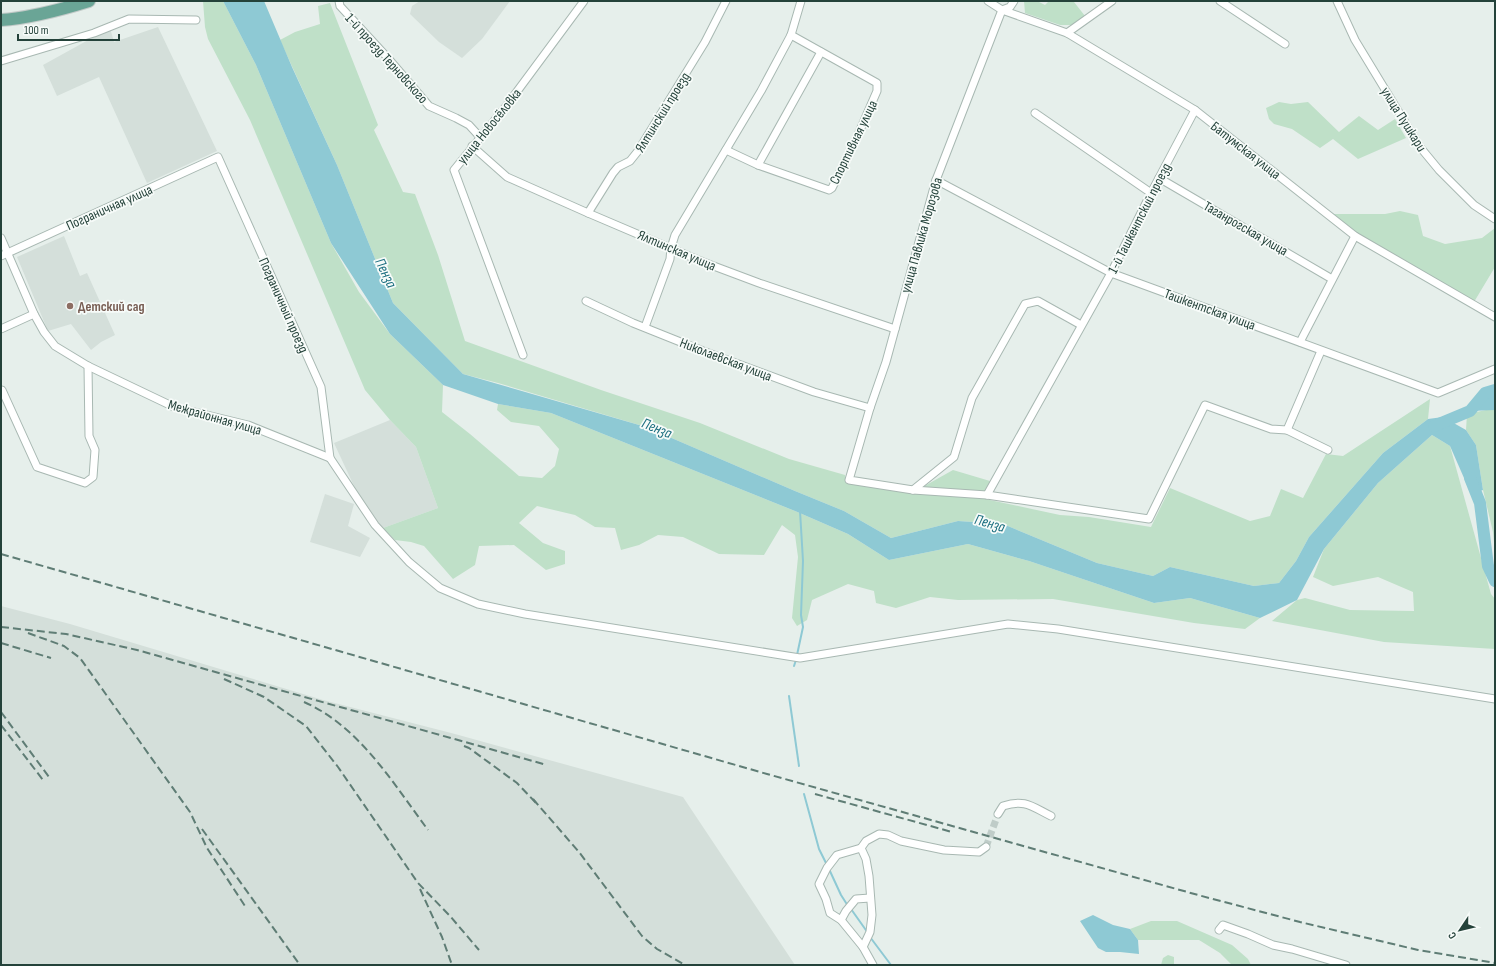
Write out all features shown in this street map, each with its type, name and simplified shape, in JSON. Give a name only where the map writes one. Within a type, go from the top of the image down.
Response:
[{"type":"main road","points":[[1,20],[18,19],[52,12],[89,1]]},
{"type":"street","name":"1-й проезд Терновского","points":[[339,1],[340,6],[387,57],[429,106],[456,118],[469,126],[480,136]]},
{"type":"street","name":"улица Новосёловка","points":[[523,355],[454,170],[480,136],[507,105],[584,1]]},
{"type":"street","name":"Ялтинский проезд","points":[[588,213],[613,173],[618,167],[630,162],[638,151],[701,49],[726,1]]},
{"type":"street","points":[[645,327],[670,259],[671,248],[675,235],[761,91],[791,35],[801,1]]},
{"type":"street","name":"Батумская улица","points":[[988,1],[1002,10],[1067,33],[1195,110],[1355,236],[1495,317]]},
{"type":"street","points":[[1002,10],[1010,7],[1014,1]]},
{"type":"street","points":[[1067,33],[1112,1]]},
{"type":"street","points":[[1220,1],[1285,44]]},
{"type":"street","name":"улица Пушкари","points":[[1337,1],[1355,40],[1420,147],[1439,170],[1474,205],[1495,219]]},
{"type":"street","name":"улица Павлика Морозова","points":[[913,490],[848,480],[886,362],[936,180],[1002,10]]},
{"type":"street","points":[[1,62],[94,33],[128,19],[196,20]]},
{"type":"street","name":"Спортивная улица","points":[[726,150],[758,165],[829,190],[832,188],[863,124],[877,91],[877,83],[791,35]]},
{"type":"street","points":[[758,165],[821,52]]},
{"type":"street","name":"1-й Ташкентский проезд","points":[[987,495],[1111,273],[1195,110]]},
{"type":"street","points":[[1035,113],[1151,193]]},
{"type":"street","name":"Ялтинская улица","points":[[472,146],[507,177],[588,213],[759,283],[895,329]]},
{"type":"street","name":"Пограничная улица","points":[[4,254],[218,157]]},
{"type":"street","name":"Пограничный проезд","points":[[218,157],[321,387],[330,458]]},
{"type":"street","name":"Таганрогская улица","points":[[1159,178],[1332,279]]},
{"type":"street","name":"Ташкентская улица","points":[[936,180],[1111,273],[1438,393],[1495,370]]},
{"type":"street","points":[[1300,342],[1355,236]]},
{"type":"street","name":"Межрайонная улица","points":[[1,238],[4,254],[34,314],[44,332],[55,346],[88,366],[174,407],[248,425],[330,458]]},
{"type":"street","name":"Николаевская улица","points":[[586,301],[703,351],[814,392],[870,408]]},
{"type":"street","points":[[913,490],[954,457],[972,398],[1025,304],[1038,301],[1081,325]]},
{"type":"street","points":[[1,328],[34,314]]},
{"type":"street","points":[[1287,430],[1321,351]]},
{"type":"street","points":[[1,390],[37,467],[85,483],[93,477],[95,450],[88,436],[88,366]]},
{"type":"street","points":[[913,490],[987,495],[1149,519],[1205,405],[1271,429],[1287,430],[1328,450]]},
{"type":"street","points":[[330,458],[375,525],[409,562],[440,588],[478,604],[525,614],[800,658],[1008,624],[1058,629],[1495,699]]},
{"type":"street","points":[[998,814],[1003,806],[1014,802],[1026,803],[1051,816]]},
{"type":"street","points":[[873,965],[863,947],[841,920],[830,913],[826,899],[819,884],[826,868],[837,855],[861,848],[866,841],[879,834],[888,835],[902,841],[944,850],[980,852],[986,846]]},
{"type":"street","points":[[861,848],[866,859],[869,876],[872,915],[870,932],[863,947]]},
{"type":"street","points":[[841,920],[856,899],[870,898]]},
{"type":"street","points":[[1219,930],[1223,925],[1272,945],[1292,949],[1346,965]]},
{"type":"shaded area","points":[[420,1],[510,1],[482,39],[462,58],[439,42],[410,14],[412,6]]},
{"type":"shaded area","points":[[158,27],[217,151],[147,183],[99,77],[57,96],[43,65],[110,28],[114,42]]},
{"type":"shaded area","name":"Детский сад","points":[[64,236],[80,276],[87,273],[115,335],[101,342],[91,350],[71,324],[48,331],[17,257]]},
{"type":"shaded area","points":[[390,420],[416,447],[438,508],[383,528],[361,501],[334,443]]},
{"type":"shaded area","points":[[325,494],[354,504],[348,526],[370,538],[360,557],[310,542]]},
{"type":"shaded area","points":[[1,606],[70,624],[323,700],[455,734],[683,797],[795,965],[1,965]]},
{"type":"green space","points":[[203,1],[223,1],[256,65],[331,243],[359,292],[390,334],[443,385],[442,412],[519,476],[542,478],[555,466],[559,449],[539,426],[511,422],[497,410],[498,404],[551,413],[795,511],[848,534],[889,560],[968,544],[1029,561],[1154,603],[1190,598],[1260,618],[1245,629],[1194,623],[1053,599],[958,600],[930,597],[896,608],[876,603],[874,591],[848,584],[812,600],[807,620],[797,626],[792,618],[798,557],[795,535],[782,525],[764,555],[719,554],[683,537],[658,535],[639,545],[621,550],[615,528],[595,527],[575,515],[537,506],[519,523],[543,543],[565,551],[565,564],[546,570],[514,545],[479,546],[475,565],[453,579],[424,546],[411,542],[395,540],[383,528],[438,508],[416,447],[390,420],[365,390],[250,120],[208,39],[205,27]]},
{"type":"green space","points":[[1024,1],[1037,1],[1045,5],[1049,1],[1074,1],[1085,16],[1071,25],[1060,25],[1025,13]]},
{"type":"green space","points":[[330,3],[378,125],[374,130],[403,192],[415,194],[438,255],[465,341],[601,390],[700,423],[789,459],[845,475],[846,483],[912,493],[953,470],[990,481],[985,499],[1060,515],[1089,517],[1151,527],[1170,488],[1250,521],[1270,516],[1281,489],[1303,498],[1326,454],[1343,456],[1430,399],[1428,419],[1383,453],[1309,537],[1296,561],[1279,583],[1254,586],[1170,567],[1153,576],[1097,563],[1003,524],[958,521],[891,538],[844,511],[646,427],[463,374],[393,303],[337,165],[280,40],[295,32],[320,24],[318,6]]},
{"type":"green space","points":[[1279,102],[1291,104],[1308,102],[1339,132],[1359,116],[1378,130],[1395,119],[1406,138],[1358,159],[1333,139],[1320,148],[1292,129],[1274,124],[1269,119],[1266,108]]},
{"type":"green space","points":[[1400,211],[1418,215],[1423,236],[1445,244],[1482,238],[1495,228],[1495,267],[1474,302],[1357,234],[1333,214],[1385,214]]},
{"type":"green space","points":[[1486,410],[1495,410],[1495,553],[1493,532],[1483,490],[1476,445],[1466,430],[1467,414]]},
{"type":"green space","points":[[1432,435],[1450,446],[1491,594],[1495,599],[1495,649],[1384,642],[1272,621],[1297,600],[1305,598],[1350,610],[1414,611],[1413,592],[1378,577],[1333,586],[1313,577],[1324,549],[1378,483]]},
{"type":"green space","points":[[1151,921],[1177,921],[1232,945],[1248,959],[1251,965],[1232,965],[1220,953],[1199,940],[1138,940],[1130,929]]},
{"type":"green space","points":[[1168,955],[1174,957],[1174,965],[1161,965],[1163,958]]},
{"type":"water","points":[[223,1],[264,1],[292,67],[337,165],[393,303],[463,374],[646,427],[844,511],[891,538],[958,521],[1003,524],[1097,563],[1153,576],[1170,567],[1254,586],[1279,583],[1296,561],[1309,537],[1383,453],[1428,419],[1443,417],[1466,430],[1476,445],[1483,490],[1471,494],[1450,446],[1432,435],[1378,483],[1324,549],[1297,600],[1260,618],[1190,598],[1154,603],[1029,561],[968,544],[889,560],[848,534],[795,511],[551,413],[498,404],[443,385],[390,334],[331,243],[256,65]]},
{"type":"water","points":[[1495,390],[1495,410],[1470,411],[1485,393]]},
{"type":"water","points":[[1093,915],[1113,925],[1130,929],[1138,940],[1139,954],[1106,952],[1098,948],[1080,921]]},
{"type":"waterway","points":[[1434,426],[1470,411],[1485,393],[1495,390]]},
{"type":"waterway","points":[[1470,478],[1480,503],[1488,566],[1495,581]]},
{"type":"waterway","points":[[797,655],[803,627],[801,615],[803,561],[800,511]]},
{"type":"waterway","points":[[794,666],[796,660]]},
{"type":"waterway","points":[[789,696],[799,766]]},
{"type":"waterway","points":[[804,794],[819,849],[827,865]]},
{"type":"waterway","points":[[829,869],[841,895],[848,906]]},
{"type":"waterway","points":[[851,909],[868,933]]},
{"type":"waterway","points":[[870,937],[891,965]]},
{"type":"tunnel","points":[[986,847],[998,814]]},
{"type":"railway","points":[[1,554],[767,774],[1198,895],[1300,922],[1418,950],[1495,963]]},
{"type":"railway","points":[[1,627],[66,634],[137,650],[547,765]]},
{"type":"railway","points":[[28,633],[64,646],[80,658],[190,812],[207,848],[245,906]]},
{"type":"railway","points":[[1,643],[51,658]]},
{"type":"railway","points":[[224,679],[264,697],[306,726],[338,767],[418,883],[450,916],[479,950]]},
{"type":"railway","points":[[304,702],[324,712],[342,726],[374,757],[428,830]]},
{"type":"railway","points":[[1,712],[49,777]]},
{"type":"railway","points":[[1,725],[43,780]]},
{"type":"railway","points":[[464,746],[469,748],[517,783],[537,804]]},
{"type":"railway","points":[[815,794],[952,832]]},
{"type":"railway","points":[[533,799],[579,852],[642,936],[657,949],[685,965]]},
{"type":"railway","points":[[202,829],[300,965]]},
{"type":"railway","points":[[420,889],[442,937],[452,965]]},
{"type":"place","name":"Детский сад","points":[[70,306]]},
{"type":"water label","name":"Пенза","points":[[386,273]]},
{"type":"water label","name":"Пенза","points":[[657,428]]},
{"type":"water label","name":"Пенза","points":[[990,523]]}]
